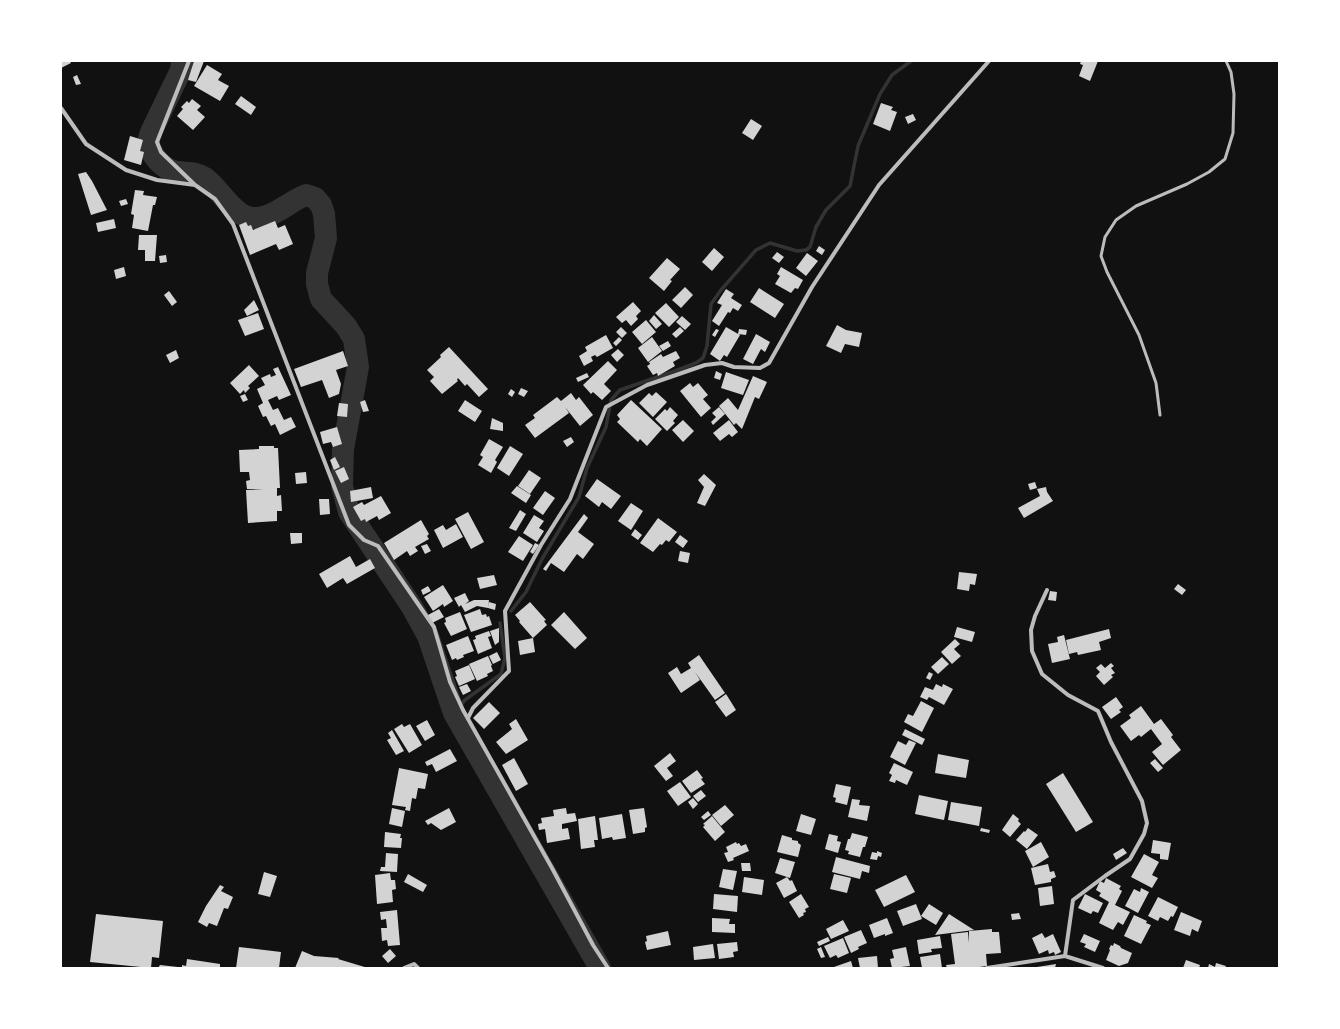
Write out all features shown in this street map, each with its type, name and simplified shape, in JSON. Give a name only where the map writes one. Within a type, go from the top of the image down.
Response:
[{"type":"street","points":[[189,61],[157,142],[161,152],[195,185],[215,199],[232,224],[349,525],[364,540],[378,546],[434,627],[450,682],[463,710],[552,868],[593,945],[608,968]]},
{"type":"street","points":[[468,718],[473,708],[509,671],[505,611],[541,545],[570,499],[606,407],[647,385],[705,365],[722,363],[734,368],[760,368],[769,363],[812,287],[879,185],[989,61]]},
{"type":"street","points":[[61,108],[86,144],[126,170],[157,180],[195,185]]},
{"type":"street","points":[[1047,590],[1035,616],[1031,630],[1032,651],[1042,674],[1068,695],[1098,711],[1111,742],[1142,802],[1147,823],[1144,834],[1130,859],[1073,900],[1065,956]]},
{"type":"street","points":[[988,968],[1065,956],[1103,968]]},
{"type":"street","points":[[404,968],[414,964],[418,968]]},
{"type":"lane","points":[[1160,415],[1156,383],[1139,335],[1107,272],[1101,256],[1106,237],[1116,220],[1136,206],[1187,184],[1210,172],[1225,159],[1234,133],[1234,94],[1231,72],[1226,61]]},
{"type":"building","points":[[61,61],[70,61],[71,63],[61,68]]},
{"type":"building","points":[[194,61],[204,61],[196,82],[188,80]]},
{"type":"building","points":[[1081,61],[1098,61],[1090,81],[1079,76],[1083,65],[1080,64]]},
{"type":"building","points":[[207,65],[222,74],[218,80],[229,86],[220,101],[194,86]]},
{"type":"building","points":[[77,75],[81,84],[76,85],[73,77]]},
{"type":"building","points":[[241,96],[256,107],[251,115],[235,104]]},
{"type":"building","points":[[192,99],[201,106],[197,110],[205,117],[193,130],[177,116],[183,109],[181,107],[187,101],[189,103]]},
{"type":"building","points":[[881,103],[893,107],[891,110],[897,112],[890,131],[873,124]]},
{"type":"building","points":[[913,114],[916,120],[908,124],[905,117]]},
{"type":"building","points":[[751,119],[762,126],[753,140],[742,133]]},
{"type":"building","points":[[130,136],[143,140],[140,151],[144,152],[141,165],[124,160]]},
{"type":"building","points":[[86,172],[107,210],[91,215],[78,174]]},
{"type":"building","points":[[135,190],[144,191],[143,195],[157,197],[155,205],[153,205],[148,231],[132,228],[134,215],[131,214]]},
{"type":"building","points":[[126,199],[128,204],[121,206],[119,201]]},
{"type":"building","points":[[114,219],[116,228],[98,232],[96,223]]},
{"type":"building","points":[[275,221],[278,228],[285,225],[293,244],[279,250],[276,244],[250,255],[239,225],[246,222],[248,226],[251,225],[253,230]]},
{"type":"building","points":[[139,235],[157,235],[155,261],[145,261],[145,250],[138,250]]},
{"type":"building","points":[[819,246],[825,250],[822,255],[816,251]]},
{"type":"building","points":[[714,248],[724,257],[712,271],[702,262]]},
{"type":"building","points":[[777,252],[784,257],[779,263],[772,258]]},
{"type":"building","points":[[807,253],[818,261],[806,276],[796,268]]},
{"type":"building","points":[[166,255],[167,262],[160,263],[159,256]]},
{"type":"building","points":[[667,258],[680,269],[670,280],[672,281],[664,291],[649,278]]},
{"type":"building","points":[[124,267],[126,276],[116,279],[114,270]]},
{"type":"building","points":[[781,267],[803,280],[798,289],[795,288],[791,293],[775,284],[780,276],[777,274]]},
{"type":"building","points":[[685,287],[693,295],[681,308],[672,300]]},
{"type":"building","points":[[759,288],[784,304],[775,318],[750,302]]},
{"type":"building","points":[[726,289],[734,294],[731,298],[742,305],[738,311],[733,308],[730,313],[728,312],[719,326],[712,321],[722,305],[717,303]]},
{"type":"building","points":[[169,291],[177,302],[172,306],[164,295]]},
{"type":"building","points":[[254,300],[259,310],[247,316],[244,310]]},
{"type":"building","points":[[633,302],[641,311],[636,316],[638,319],[631,326],[626,320],[622,323],[616,317]]},
{"type":"building","points":[[666,303],[679,317],[669,327],[655,313]]},
{"type":"building","points":[[258,313],[264,329],[245,336],[238,320]]},
{"type":"building","points":[[654,315],[662,324],[656,329],[649,321]]},
{"type":"building","points":[[682,316],[691,324],[685,330],[676,322]]},
{"type":"building","points":[[646,320],[656,332],[642,344],[632,332]]},
{"type":"building","points":[[837,325],[846,330],[862,333],[859,347],[845,344],[841,353],[826,346]]},
{"type":"building","points":[[621,327],[627,333],[622,338],[616,332]]},
{"type":"building","points":[[680,327],[684,331],[676,338],[672,334]]},
{"type":"building","points":[[726,327],[740,335],[727,357],[724,355],[720,361],[710,354]]},
{"type":"building","points":[[716,329],[719,330],[715,337],[712,335]]},
{"type":"building","points":[[739,329],[747,330],[746,335],[738,334]]},
{"type":"building","points":[[756,334],[770,342],[765,352],[761,349],[753,364],[743,359]]},
{"type":"building","points":[[606,335],[613,348],[597,357],[595,355],[591,357],[593,361],[584,366],[579,356],[587,351],[585,347]]},
{"type":"building","points":[[619,337],[622,340],[616,346],[613,343]]},
{"type":"building","points":[[652,337],[662,351],[648,362],[638,348]]},
{"type":"building","points":[[668,341],[671,346],[663,351],[659,346]]},
{"type":"building","points":[[449,347],[488,389],[479,397],[467,384],[465,386],[458,378],[458,381],[442,394],[430,381],[434,377],[427,370]]},
{"type":"building","points":[[618,349],[624,355],[617,362],[611,355]]},
{"type":"building","points":[[176,350],[179,358],[170,363],[166,355]]},
{"type":"building","points":[[343,351],[348,366],[336,370],[341,384],[339,394],[329,398],[322,380],[301,387],[294,369]]},
{"type":"building","points":[[676,351],[680,358],[673,362],[675,366],[658,376],[657,373],[653,375],[647,366],[650,364],[649,362],[661,354],[663,357]]},
{"type":"building","points":[[608,361],[617,370],[604,384],[611,391],[602,400],[593,392],[591,394],[583,385]]},
{"type":"building","points":[[249,365],[259,376],[248,386],[250,388],[245,393],[244,390],[240,394],[230,383]]},
{"type":"building","points":[[278,367],[291,395],[279,400],[277,396],[268,400],[273,410],[278,408],[284,420],[291,417],[296,427],[280,435],[275,424],[271,426],[266,416],[263,417],[258,406],[263,403],[257,389],[265,385],[261,378],[270,374],[271,377],[276,375],[273,369]]},
{"type":"building","points":[[716,371],[722,374],[720,380],[714,378]]},
{"type":"building","points":[[726,372],[749,380],[743,395],[721,388]]},
{"type":"building","points":[[587,373],[589,377],[578,382],[576,378]]},
{"type":"building","points":[[753,376],[767,382],[759,399],[755,397],[742,429],[736,423],[734,425],[719,406],[728,398],[738,410]]},
{"type":"building","points":[[690,383],[693,387],[698,383],[708,395],[703,399],[711,408],[701,417],[680,391]]},
{"type":"building","points":[[521,388],[528,391],[524,397],[518,394]]},
{"type":"building","points":[[511,389],[515,392],[512,397],[508,394]]},
{"type":"building","points":[[656,392],[667,402],[653,417],[639,403],[649,393],[652,396]]},
{"type":"building","points":[[571,393],[576,400],[579,397],[593,415],[580,426],[565,407],[569,413],[535,438],[525,425],[535,418],[533,415],[557,397],[561,401]]},
{"type":"building","points":[[245,394],[248,400],[243,402],[240,396]]},
{"type":"building","points":[[365,400],[369,411],[363,412],[360,402]]},
{"type":"building","points":[[465,400],[482,411],[475,422],[458,411]]},
{"type":"building","points":[[631,400],[662,429],[647,446],[640,439],[638,442],[617,422],[620,419],[617,415]]},
{"type":"building","points":[[339,403],[348,404],[347,417],[337,416]]},
{"type":"building","points":[[670,407],[678,415],[673,421],[675,423],[667,431],[655,419],[665,409],[667,411]]},
{"type":"building","points":[[719,407],[725,414],[713,425],[711,422],[716,417],[712,413]]},
{"type":"building","points":[[492,418],[503,423],[503,431],[490,429]]},
{"type":"building","points":[[683,420],[694,431],[683,442],[672,430]]},
{"type":"building","points":[[729,420],[738,432],[732,437],[729,434],[720,441],[713,433]]},
{"type":"building","points":[[337,427],[342,444],[333,447],[331,442],[323,444],[320,432]]},
{"type":"building","points":[[571,437],[574,442],[567,447],[563,441]]},
{"type":"building","points":[[489,439],[503,447],[495,460],[497,462],[491,473],[478,465],[483,457],[480,455]]},
{"type":"building","points":[[259,446],[274,446],[274,448],[278,448],[280,488],[277,488],[277,496],[281,495],[282,511],[277,511],[277,521],[248,523],[246,490],[264,489],[247,489],[246,481],[250,480],[249,472],[240,472],[239,450],[259,449]]},
{"type":"building","points":[[510,446],[523,454],[509,476],[497,468]]},
{"type":"building","points":[[335,457],[340,467],[334,470],[330,460]]},
{"type":"building","points":[[344,467],[349,479],[341,483],[335,471]]},
{"type":"building","points":[[529,470],[541,478],[530,494],[518,486]]},
{"type":"building","points":[[306,472],[307,483],[296,484],[295,473]]},
{"type":"building","points":[[704,474],[716,485],[705,506],[697,503],[704,487],[698,480]]},
{"type":"building","points":[[597,479],[621,496],[611,509],[602,502],[599,507],[585,496]]},
{"type":"building","points":[[1035,482],[1037,488],[1030,490],[1028,484]]},
{"type":"building","points":[[517,486],[531,495],[526,503],[511,493]]},
{"type":"building","points":[[371,487],[373,498],[351,502],[350,491]]},
{"type":"building","points":[[1046,487],[1047,492],[1053,501],[1024,518],[1018,508],[1040,496],[1037,489]]},
{"type":"building","points":[[545,491],[555,498],[543,515],[533,508]]},
{"type":"building","points":[[381,496],[391,513],[379,520],[377,516],[366,522],[365,519],[361,521],[353,507],[362,502],[364,505]]},
{"type":"building","points":[[319,499],[329,499],[330,514],[320,515]]},
{"type":"building","points":[[631,503],[643,511],[631,530],[618,521]]},
{"type":"building","points":[[520,510],[526,514],[516,531],[509,528]]},
{"type":"building","points":[[468,512],[484,542],[471,549],[455,519]]},
{"type":"building","points":[[584,514],[588,518],[578,532],[594,544],[583,559],[577,554],[564,572],[551,563],[546,571],[543,569]]},
{"type":"building","points":[[534,515],[544,521],[539,528],[544,531],[537,542],[523,533]]},
{"type":"building","points":[[658,518],[677,532],[669,542],[666,540],[653,552],[640,543]]},
{"type":"building","points":[[421,520],[429,534],[427,536],[429,539],[415,547],[418,551],[410,556],[407,551],[394,560],[384,543]]},
{"type":"building","points":[[456,524],[463,537],[443,548],[434,530],[443,525],[446,530]]},
{"type":"building","points":[[635,529],[642,535],[638,540],[631,535]]},
{"type":"building","points":[[290,533],[302,533],[302,543],[291,544]]},
{"type":"building","points":[[680,535],[688,541],[683,548],[675,542]]},
{"type":"building","points":[[519,536],[533,545],[523,561],[508,552]]},
{"type":"building","points":[[535,543],[539,545],[533,554],[530,552]]},
{"type":"building","points":[[427,544],[431,551],[425,554],[421,546]]},
{"type":"building","points":[[680,551],[690,553],[688,563],[678,561]]},
{"type":"building","points":[[350,556],[356,567],[370,559],[375,568],[347,584],[343,578],[327,588],[319,574]]},
{"type":"building","points":[[959,572],[977,574],[975,585],[970,584],[969,591],[957,589]]},
{"type":"building","points":[[494,575],[497,585],[480,589],[477,578]]},
{"type":"building","points":[[1178,584],[1186,590],[1182,595],[1174,589]]},
{"type":"building","points":[[443,585],[453,601],[444,607],[443,604],[433,611],[424,597]]},
{"type":"building","points":[[428,586],[431,591],[423,595],[421,590]]},
{"type":"building","points":[[1050,591],[1057,592],[1056,601],[1048,600]]},
{"type":"building","points":[[465,593],[469,601],[465,604],[474,600],[489,600],[488,608],[477,606],[465,612],[461,605],[459,607],[454,598]]},
{"type":"building","points":[[489,602],[496,604],[495,610],[488,608]]},
{"type":"building","points":[[530,602],[546,620],[544,621],[547,625],[533,638],[515,615]]},
{"type":"building","points":[[439,609],[444,617],[432,623],[428,615]]},
{"type":"building","points":[[480,609],[482,615],[486,614],[487,617],[489,616],[492,625],[471,632],[464,615]]},
{"type":"building","points":[[460,612],[467,629],[451,636],[444,623],[446,622],[445,618]]},
{"type":"building","points":[[564,612],[587,638],[575,649],[551,625]]},
{"type":"building","points":[[957,627],[975,632],[972,642],[954,637]]},
{"type":"building","points":[[499,628],[499,642],[495,645],[490,631]]},
{"type":"building","points":[[1109,629],[1111,638],[1099,642],[1101,650],[1078,655],[1077,652],[1069,654],[1066,640]]},
{"type":"building","points":[[489,631],[491,636],[488,637],[492,648],[478,654],[473,640],[476,639],[475,636]]},
{"type":"building","points":[[1064,635],[1070,659],[1052,663],[1048,644],[1058,642],[1057,637]]},
{"type":"building","points":[[468,636],[474,651],[463,655],[464,657],[457,660],[456,658],[452,660],[446,645]]},
{"type":"building","points":[[533,638],[535,652],[520,655],[518,641]]},
{"type":"building","points":[[955,639],[960,644],[954,649],[961,656],[952,664],[941,652]]},
{"type":"building","points":[[497,652],[501,660],[493,664],[489,656]]},
{"type":"building","points":[[699,655],[725,693],[715,700],[695,672],[700,680],[681,693],[668,673],[677,667],[681,674],[691,668],[688,663]]},
{"type":"building","points":[[488,656],[493,671],[487,674],[488,676],[477,681],[469,664]]},
{"type":"building","points":[[942,657],[949,664],[938,674],[931,667]]},
{"type":"building","points":[[1111,663],[1114,666],[1111,668],[1115,673],[1111,675],[1113,677],[1104,685],[1096,676],[1100,672],[1096,668],[1101,664],[1105,668]]},
{"type":"building","points":[[469,665],[475,679],[459,686],[455,677],[457,676],[455,671]]},
{"type":"building","points":[[929,672],[933,674],[930,680],[926,678]]},
{"type":"building","points":[[467,684],[471,691],[463,695],[459,687]]},
{"type":"building","points":[[936,684],[942,687],[943,684],[953,689],[944,705],[929,697],[927,700],[920,697],[925,687],[933,690]]},
{"type":"building","points":[[726,694],[736,710],[726,717],[715,702]]},
{"type":"building","points":[[1116,697],[1123,707],[1119,710],[1121,712],[1111,719],[1102,707]]},
{"type":"building","points":[[921,701],[934,708],[922,732],[904,722],[908,714],[913,716]]},
{"type":"building","points":[[489,702],[500,713],[484,729],[473,718]]},
{"type":"building","points":[[1141,706],[1154,724],[1161,719],[1173,735],[1171,737],[1181,750],[1163,765],[1152,752],[1162,744],[1151,729],[1141,737],[1139,735],[1131,741],[1120,726],[1131,718],[1129,715]]},
{"type":"building","points":[[516,719],[528,740],[506,754],[496,742],[512,729],[509,724]]},
{"type":"building","points":[[427,720],[435,735],[425,741],[416,726]]},
{"type":"building","points":[[402,724],[404,727],[410,724],[422,745],[409,753],[394,729]]},
{"type":"building","points":[[905,729],[925,739],[922,745],[902,735]]},
{"type":"building","points":[[392,730],[404,751],[396,755],[387,740],[391,738],[388,733]]},
{"type":"building","points":[[909,740],[916,743],[905,765],[890,757],[898,741],[906,745]]},
{"type":"building","points":[[450,749],[457,761],[436,772],[432,764],[427,766],[425,762]]},
{"type":"building","points":[[670,753],[676,761],[667,768],[673,776],[666,781],[654,766]]},
{"type":"building","points":[[938,754],[969,760],[966,778],[935,773]]},
{"type":"building","points":[[514,758],[528,784],[516,791],[502,765]]},
{"type":"building","points":[[1155,759],[1163,768],[1158,772],[1150,763]]},
{"type":"building","points":[[894,763],[913,772],[907,785],[896,780],[895,783],[889,781],[892,775],[889,773]]},
{"type":"building","points":[[399,768],[428,774],[425,789],[418,788],[416,799],[412,798],[410,811],[405,810],[406,807],[392,805]]},
{"type":"building","points":[[697,770],[703,778],[701,779],[705,784],[691,793],[682,781]]},
{"type":"building","points":[[1063,773],[1093,822],[1076,832],[1046,784]]},
{"type":"building","points":[[680,782],[691,797],[678,806],[667,791]]},
{"type":"building","points":[[836,784],[851,787],[847,805],[835,802],[836,798],[833,797]]},
{"type":"building","points":[[701,790],[706,796],[698,802],[693,796]]},
{"type":"building","points":[[919,795],[948,801],[944,820],[915,814]]},
{"type":"building","points":[[693,798],[698,804],[693,809],[688,802]]},
{"type":"building","points":[[852,799],[860,800],[859,805],[870,806],[867,821],[848,817]]},
{"type":"building","points":[[951,802],[982,807],[979,826],[948,820]]},
{"type":"building","points":[[725,805],[734,815],[721,826],[712,815]]},
{"type":"building","points":[[392,808],[405,811],[402,827],[389,824]]},
{"type":"building","points":[[449,808],[456,822],[441,830],[431,823],[428,825],[425,821]]},
{"type":"building","points":[[566,808],[567,814],[575,813],[577,821],[562,824],[562,829],[568,828],[570,839],[547,843],[545,829],[539,830],[538,824],[542,823],[541,818],[554,816],[553,810]]},
{"type":"building","points":[[644,808],[647,827],[645,828],[645,832],[633,834],[629,810]]},
{"type":"building","points":[[708,811],[711,815],[704,820],[701,817]]},
{"type":"building","points":[[622,814],[626,838],[613,840],[612,837],[602,839],[599,818]]},
{"type":"building","points":[[801,814],[816,819],[811,835],[796,831]]},
{"type":"building","points":[[1013,814],[1019,819],[1018,821],[1021,824],[1010,837],[1002,830]]},
{"type":"building","points":[[595,816],[598,840],[594,840],[595,847],[581,849],[578,819]]},
{"type":"building","points":[[712,816],[725,832],[715,841],[703,827],[705,825],[703,824]]},
{"type":"building","points":[[981,828],[990,830],[989,833],[980,831]]},
{"type":"building","points":[[1028,828],[1038,835],[1027,849],[1016,840]]},
{"type":"building","points":[[385,832],[401,834],[401,848],[384,847]]},
{"type":"building","points":[[852,833],[868,837],[860,857],[848,854],[849,851],[845,850],[848,839],[850,839]]},
{"type":"building","points":[[829,834],[838,836],[837,841],[841,842],[838,853],[825,849]]},
{"type":"building","points":[[782,835],[798,841],[801,845],[798,857],[777,852]]},
{"type":"building","points":[[1153,840],[1171,843],[1168,860],[1160,859],[1160,854],[1151,853]]},
{"type":"building","points":[[736,842],[741,846],[746,844],[749,851],[733,858],[734,860],[728,862],[724,853],[728,852],[726,847]]},
{"type":"building","points":[[1041,842],[1049,857],[1033,867],[1025,851]]},
{"type":"building","points":[[1123,848],[1127,853],[1116,860],[1113,854]]},
{"type":"building","points":[[877,851],[882,853],[881,857],[878,856],[877,860],[870,859],[872,852],[877,853]]},
{"type":"building","points":[[386,853],[398,854],[397,872],[380,871],[381,867],[385,867]]},
{"type":"building","points":[[1144,854],[1159,862],[1152,875],[1158,878],[1152,888],[1131,877]]},
{"type":"building","points":[[836,857],[870,866],[869,873],[862,871],[860,879],[832,872]]},
{"type":"building","points":[[780,858],[795,862],[790,878],[775,873]]},
{"type":"building","points":[[741,863],[750,863],[751,871],[742,871]]},
{"type":"building","points":[[1048,864],[1050,872],[1054,871],[1056,877],[1051,879],[1051,882],[1035,885],[1031,868]]},
{"type":"building","points":[[723,869],[737,871],[733,890],[719,887]]},
{"type":"building","points":[[264,872],[277,876],[270,897],[258,894]]},
{"type":"building","points":[[390,873],[391,880],[395,880],[396,889],[392,890],[393,902],[377,904],[375,875]]},
{"type":"building","points":[[408,874],[427,885],[423,892],[404,882]]},
{"type":"building","points":[[834,874],[851,878],[847,893],[830,889]]},
{"type":"building","points":[[906,875],[915,892],[884,907],[875,890]]},
{"type":"building","points":[[744,877],[764,880],[762,895],[742,892]]},
{"type":"building","points":[[787,877],[790,881],[792,880],[797,891],[784,898],[776,883]]},
{"type":"building","points":[[1106,878],[1121,886],[1119,889],[1122,891],[1115,905],[1130,912],[1123,925],[1118,922],[1113,930],[1099,923],[1109,902],[1099,896],[1101,893],[1096,890],[1100,881],[1104,883]]},
{"type":"building","points":[[220,885],[224,887],[221,891],[233,897],[228,909],[224,908],[217,926],[209,923],[207,927],[198,922],[206,906]]},
{"type":"building","points":[[1052,886],[1054,904],[1040,906],[1038,888]]},
{"type":"building","points":[[1141,888],[1149,892],[1138,913],[1125,906],[1134,889],[1140,892]]},
{"type":"building","points":[[714,894],[738,896],[737,912],[713,909]]},
{"type":"building","points":[[801,894],[809,907],[805,909],[806,912],[803,913],[804,915],[799,918],[789,902]]},
{"type":"building","points":[[1085,894],[1103,903],[1098,913],[1093,911],[1091,914],[1078,908]]},
{"type":"building","points":[[1158,897],[1178,907],[1173,917],[1171,916],[1168,921],[1160,917],[1158,921],[1148,916]]},
{"type":"building","points":[[916,904],[922,919],[903,926],[897,911]]},
{"type":"building","points":[[929,904],[943,913],[936,925],[921,916]]},
{"type":"building","points":[[397,910],[400,945],[388,946],[387,940],[382,941],[381,928],[387,928],[386,919],[381,920],[380,912]]},
{"type":"building","points":[[1181,912],[1202,921],[1198,932],[1192,929],[1190,936],[1174,930]]},
{"type":"building","points":[[1019,913],[1021,919],[1012,920],[1011,914]]},
{"type":"building","points":[[96,914],[163,921],[159,958],[152,957],[151,968],[90,962]]},
{"type":"building","points":[[949,914],[974,930],[935,935]]},
{"type":"building","points":[[1134,915],[1147,921],[1146,923],[1151,925],[1141,944],[1124,936]]},
{"type":"building","points":[[712,918],[730,919],[729,924],[735,924],[735,933],[712,932]]},
{"type":"building","points":[[887,918],[893,933],[874,938],[869,925]]},
{"type":"building","points":[[843,920],[849,931],[831,939],[826,929]]},
{"type":"building","points":[[992,929],[992,932],[999,932],[1001,953],[986,954],[987,966],[972,968],[947,968],[946,965],[955,964],[951,934],[968,932],[969,943],[969,931]]},
{"type":"building","points":[[861,930],[867,943],[858,947],[859,949],[851,953],[844,937]]},
{"type":"building","points":[[668,931],[671,945],[647,950],[645,942],[647,941],[646,936]]},
{"type":"building","points":[[1042,933],[1045,938],[1053,934],[1061,952],[1055,955],[1054,952],[1049,954],[1048,950],[1039,954],[1032,938]]},
{"type":"building","points":[[1084,934],[1100,941],[1095,952],[1084,947],[1086,944],[1080,942]]},
{"type":"building","points":[[940,936],[942,948],[931,949],[932,952],[919,954],[917,940]]},
{"type":"building","points":[[828,937],[830,941],[819,946],[817,942]]},
{"type":"building","points":[[843,938],[849,953],[838,958],[836,955],[830,958],[824,946]]},
{"type":"building","points":[[737,942],[738,951],[733,952],[734,957],[719,959],[717,944]]},
{"type":"building","points":[[1114,943],[1132,953],[1128,963],[1119,966],[1106,960],[1110,950],[1109,949]]},
{"type":"building","points":[[713,944],[715,958],[694,960],[693,947]]},
{"type":"building","points":[[239,947],[281,952],[279,968],[236,968]]},
{"type":"building","points":[[821,947],[825,957],[821,958],[817,949]]},
{"type":"building","points":[[906,947],[910,966],[892,968],[890,959],[894,958],[892,950]]},
{"type":"building","points":[[390,949],[396,956],[388,963],[382,956]]},
{"type":"building","points":[[302,951],[314,956],[339,958],[338,959],[368,968],[295,968]]},
{"type":"building","points":[[940,954],[942,968],[922,968],[920,957]]},
{"type":"building","points":[[877,956],[878,968],[860,968],[858,958]]},
{"type":"building","points":[[187,959],[220,964],[220,968],[182,968],[182,965],[186,966]]},
{"type":"building","points":[[1186,960],[1200,965],[1199,968],[1183,968]]},
{"type":"building","points":[[851,961],[853,968],[831,968]]},
{"type":"building","points":[[1216,963],[1226,966],[1225,968],[1208,968],[1209,964],[1215,967]]},
{"type":"building","points":[[1056,964],[1055,968],[1037,968],[1037,967]]},
{"type":"building","points":[[160,965],[178,967],[178,968],[158,968]]},
{"type":"waterway","points":[[182,61],[181,70],[149,137],[150,148],[158,161],[170,170],[192,173],[205,178],[236,211],[248,217],[264,217],[306,195],[315,198],[321,205],[324,214],[326,238],[317,273],[317,284],[321,299],[346,326],[354,339],[358,367],[343,449],[342,486],[349,512],[412,607],[428,636],[454,713],[600,968]]},
{"type":"waterway","points":[[511,611],[526,592],[542,559],[579,497],[587,468],[606,427],[611,400],[620,390],[696,363],[703,358],[707,346],[711,304],[721,290],[756,250],[770,243],[797,251],[806,250],[810,247],[816,227],[826,210],[850,186],[858,146],[880,94],[892,75],[911,61]]},
{"type":"waterway","points":[[454,713],[465,700],[501,674],[505,658],[500,623]]}]
